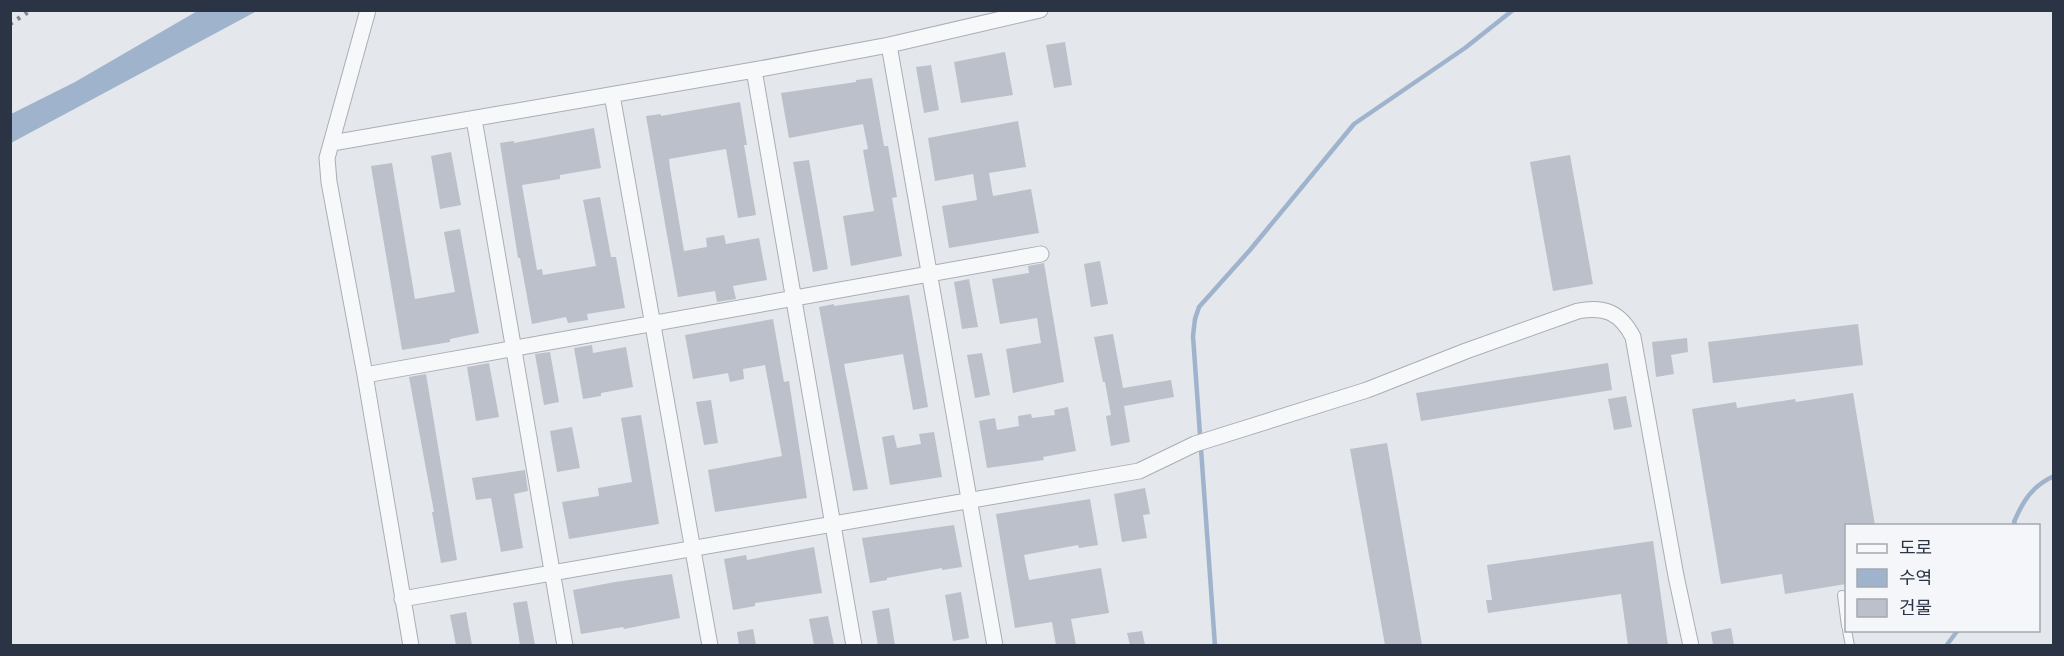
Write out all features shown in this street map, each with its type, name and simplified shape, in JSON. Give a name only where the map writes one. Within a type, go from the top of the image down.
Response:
[{"type":"street","points":[[368,10],[327,158],[329,182],[411,645]]},
{"type":"street","points":[[332,143],[889,45],[1040,10]]},
{"type":"street","points":[[889,45],[995,645]]},
{"type":"street","points":[[754,70],[854,645]]},
{"type":"street","points":[[612,95],[710,645]]},
{"type":"street","points":[[474,119],[565,645]]},
{"type":"street","points":[[365,375],[1041,254]]},
{"type":"street","points":[[402,599],[1139,471],[1201,443],[1367,390],[1466,351],[1578,311],[1596,308],[1613,314],[1626,323],[1633,337],[1676,576],[1691,645]]},
{"type":"lane","points":[[1842,595],[1845,618]]},
{"type":"water","points":[[199,10],[257,11],[11,143],[11,114],[75,82]]},
{"type":"building","points":[[1065,42],[1072,85],[1054,88],[1046,45]]},
{"type":"building","points":[[1005,52],[1013,95],[961,103],[954,62]]},
{"type":"building","points":[[931,65],[939,110],[924,113],[916,67]]},
{"type":"building","points":[[872,78],[884,146],[888,146],[897,197],[892,198],[902,256],[851,266],[843,216],[874,211],[863,150],[868,149],[863,124],[789,138],[781,93]]},
{"type":"building","points":[[740,102],[747,145],[744,145],[756,215],[738,218],[726,149],[669,159],[670,168],[684,251],[707,247],[706,238],[724,235],[726,244],[759,238],[767,280],[733,286],[736,299],[717,302],[715,291],[678,297],[646,116],[661,114],[661,116]]},
{"type":"building","points":[[1018,121],[1026,167],[989,173],[993,196],[1031,189],[1039,233],[949,248],[942,206],[977,200],[973,174],[935,181],[928,138]]},
{"type":"building","points":[[594,128],[601,168],[560,175],[560,179],[522,185],[537,270],[542,269],[543,275],[596,266],[583,200],[600,197],[611,257],[616,257],[625,308],[587,314],[588,320],[568,323],[566,317],[532,324],[520,258],[518,258],[500,143],[514,141],[514,143]]},
{"type":"building","points":[[451,152],[461,205],[440,209],[431,156]]},
{"type":"building","points":[[1570,155],[1593,284],[1553,291],[1530,162]]},
{"type":"building","points":[[809,160],[828,269],[813,272],[793,162]]},
{"type":"building","points":[[392,163],[415,299],[455,292],[444,232],[460,229],[479,333],[450,339],[450,342],[402,350],[371,166]]},
{"type":"building","points":[[1100,261],[1108,304],[1091,307],[1084,264]]},
{"type":"building","points":[[1044,263],[1064,382],[1013,393],[1006,349],[1041,343],[1037,318],[1000,324],[992,279],[1029,273],[1028,266]]},
{"type":"building","points":[[969,279],[978,327],[962,329],[954,282]]},
{"type":"building","points":[[909,295],[928,407],[913,410],[903,354],[844,364],[868,489],[853,491],[819,307]]},
{"type":"building","points":[[773,319],[784,382],[789,381],[807,498],[715,512],[708,470],[782,456],[765,365],[743,369],[744,379],[730,382],[728,373],[693,379],[685,335]]},
{"type":"building","points":[[1858,324],[1863,365],[1713,383],[1708,342]]},
{"type":"building","points":[[1113,334],[1123,388],[1171,380],[1174,397],[1124,406],[1130,442],[1111,446],[1106,416],[1111,415],[1094,337]]},
{"type":"building","points":[[1687,338],[1688,352],[1671,355],[1674,374],[1656,377],[1652,342]]},
{"type":"building","points":[[592,345],[593,353],[626,347],[633,387],[583,399],[574,348]]},
{"type":"building","points":[[550,352],[559,402],[544,405],[535,354]]},
{"type":"building","points":[[982,353],[990,395],[975,398],[967,355]]},
{"type":"building","points":[[489,363],[499,417],[476,421],[467,367]]},
{"type":"building","points":[[1608,363],[1612,390],[1421,421],[1416,393]]},
{"type":"building","points":[[426,374],[457,560],[441,563],[409,377]]},
{"type":"building","points":[[1853,393],[1875,524],[1845,524],[1845,584],[1785,594],[1782,574],[1721,584],[1692,409],[1736,402],[1737,408],[1795,399],[1796,402]]},
{"type":"building","points":[[1626,396],[1632,427],[1614,430],[1608,399]]},
{"type":"building","points":[[711,400],[718,443],[704,445],[696,402]]},
{"type":"building","points":[[1068,407],[1076,451],[1043,457],[1044,460],[987,468],[979,421],[995,418],[997,430],[1019,426],[1018,416],[1031,414],[1032,418],[1055,415],[1054,410]]},
{"type":"building","points":[[641,415],[659,524],[569,539],[562,502],[599,496],[598,488],[632,482],[621,418]]},
{"type":"building","points":[[572,427],[580,468],[557,472],[550,431]]},
{"type":"building","points":[[934,432],[942,477],[890,485],[882,437],[894,435],[897,448],[921,444],[919,434]]},
{"type":"building","points":[[1387,443],[1422,645],[1385,645],[1350,449]]},
{"type":"building","points":[[525,470],[528,491],[514,494],[523,548],[501,552],[491,498],[476,500],[472,478]]},
{"type":"building","points":[[1145,488],[1150,514],[1143,515],[1147,538],[1122,542],[1114,494]]},
{"type":"building","points":[[1090,499],[1098,545],[1079,548],[1078,545],[1024,555],[1029,580],[1101,568],[1109,613],[1071,619],[1076,645],[1056,645],[1052,622],[1015,628],[996,514]]},
{"type":"building","points":[[954,525],[962,567],[942,570],[942,568],[870,583],[862,538]]},
{"type":"building","points":[[1653,541],[1668,645],[1628,645],[1621,594],[1488,613],[1486,600],[1492,600],[1487,565]]},
{"type":"building","points":[[814,547],[822,593],[755,603],[755,606],[733,610],[724,559],[746,555],[747,560]]},
{"type":"building","points":[[672,574],[680,618],[624,629],[623,627],[581,634],[573,590]]},
{"type":"building","points":[[961,592],[969,638],[953,641],[945,595]]},
{"type":"building","points":[[527,601],[535,645],[520,645],[513,603]]},
{"type":"building","points":[[889,608],[895,645],[878,645],[872,611]]},
{"type":"building","points":[[466,612],[472,645],[456,645],[450,615]]},
{"type":"building","points":[[828,616],[834,645],[814,645],[809,619]]},
{"type":"building","points":[[1731,628],[1734,645],[1713,645],[1711,632]]},
{"type":"building","points":[[753,629],[756,645],[739,645],[737,632]]},
{"type":"building","points":[[1142,631],[1145,645],[1130,645],[1127,633]]},
{"type":"waterway","points":[[1215,646],[1193,336],[1199,307],[1250,250],[1354,124],[1465,48],[1513,10]]},
{"type":"waterway","points":[[2015,524],[2021,507],[2029,495],[2040,484],[2054,476]]},
{"type":"waterway","points":[[1946,646],[1956,632]]},
{"type":"railway","points":[[10,24],[31,10]]}]
